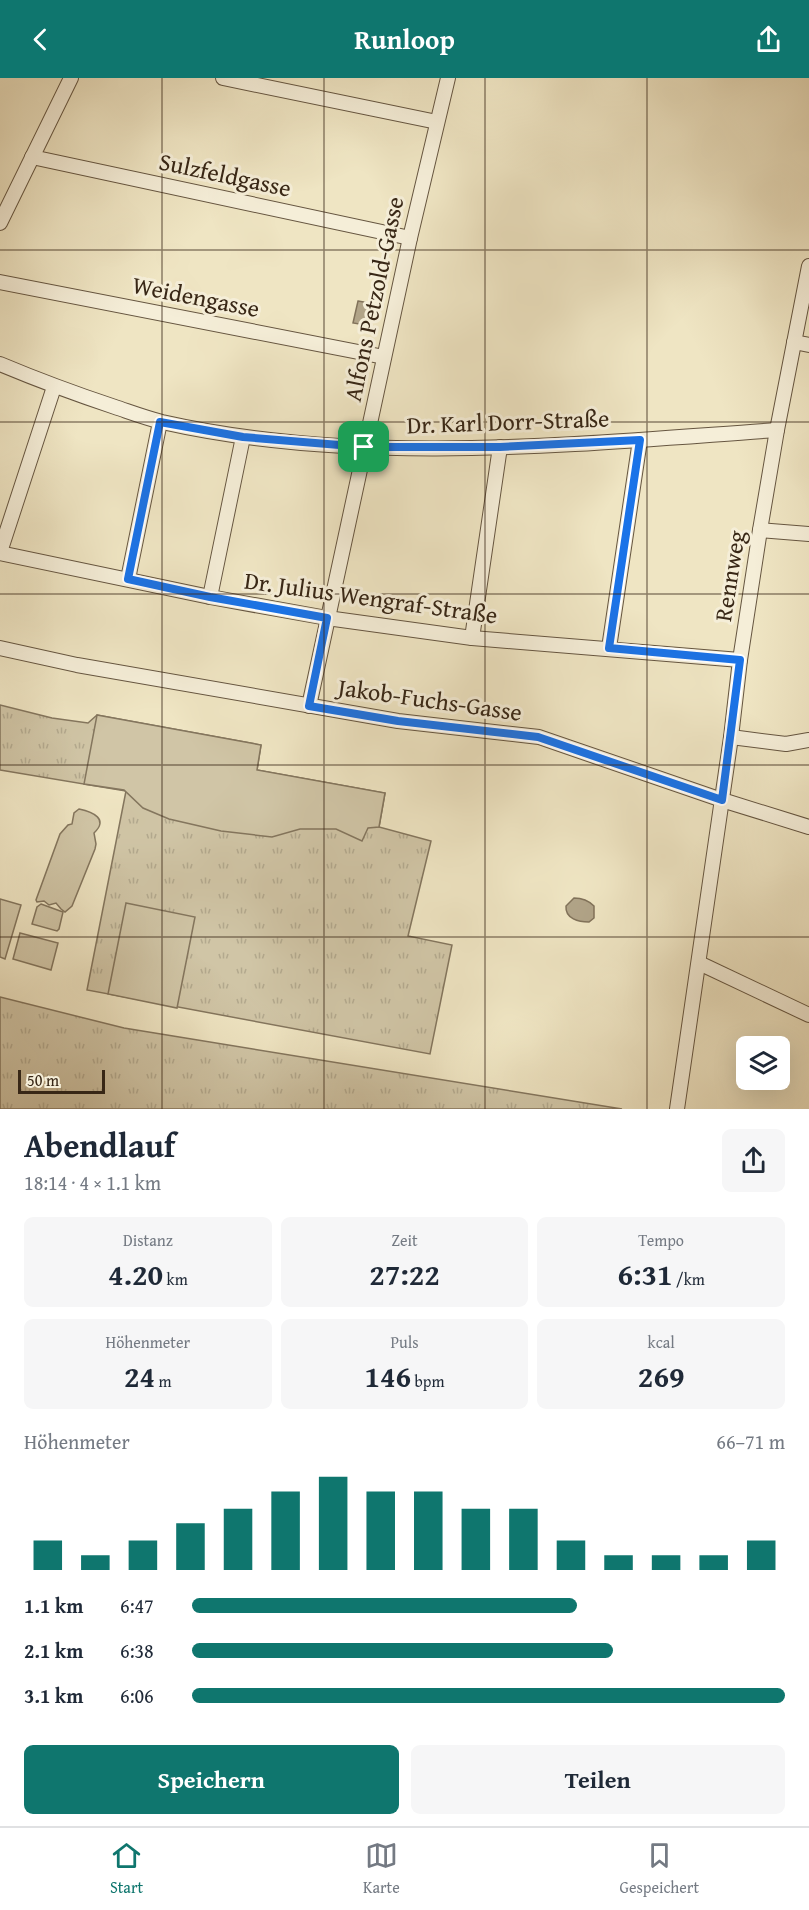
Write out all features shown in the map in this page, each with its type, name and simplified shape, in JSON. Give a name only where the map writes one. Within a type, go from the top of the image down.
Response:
[{"type":"street","points":[[0,223],[71,78]]},
{"type":"street","points":[[223,78],[437,122]]},
{"type":"street","name":"Alfons Petzold-Gasse","points":[[309,706],[410,238],[448,78]]},
{"type":"street","name":"Sulzfeldgasse","points":[[32,157],[410,238]]},
{"type":"street","name":"Rennweg","points":[[677,1109],[760,530],[809,266]]},
{"type":"street","name":"Weidengasse","points":[[0,282],[384,357]]},
{"type":"street","points":[[794,342],[809,345]]},
{"type":"street","name":"Dr. Karl Dorr-Straße","points":[[0,364],[54,387],[160,422],[243,437],[364,447],[500,447],[777,430]]},
{"type":"street","points":[[0,553],[54,387]]},
{"type":"street","points":[[128,579],[160,422]]},
{"type":"street","points":[[210,597],[243,437]]},
{"type":"street","points":[[609,648],[640,440]]},
{"type":"street","points":[[472,638],[500,447]]},
{"type":"street","points":[[760,530],[809,534]]},
{"type":"street","name":"Dr. Julius Wengraf-Straße","points":[[0,553],[210,597],[327,618],[472,638],[740,660]]},
{"type":"street","name":"Jakob-Fuchs-Gasse","points":[[0,648],[77,665],[398,721],[538,737],[809,827]]},
{"type":"street","points":[[731,737],[786,744],[809,740]]},
{"type":"street","points":[[699,963],[809,1015]]},
{"type":"green space","points":[[0,705],[52,718],[88,723],[97,715],[261,745],[257,770],[385,793],[379,827],[431,841],[408,936],[452,945],[430,1054],[87,990],[126,791],[0,770]]},
{"type":"green space","points":[[97,715],[261,745],[257,770],[385,793],[379,827],[368,828],[362,841],[336,829],[300,829],[272,837],[221,831],[169,819],[143,808],[124,790],[84,784]]},
{"type":"green space","points":[[79,809],[94,814],[100,820],[100,824],[94,833],[95,849],[72,906],[65,912],[56,903],[49,905],[44,901],[37,902],[36,900],[60,834],[72,824],[74,813]]},
{"type":"green space","points":[[0,899],[21,905],[5,959],[0,957]]},
{"type":"green space","points":[[126,903],[195,917],[177,1008],[108,994]]},
{"type":"green space","points":[[41,904],[63,912],[57,931],[32,924],[37,907]]},
{"type":"green space","points":[[20,933],[58,943],[51,970],[13,959]]},
{"type":"green space","points":[[0,997],[124,1028],[622,1109],[0,1109]]},
{"type":"shaded area","points":[[358,301],[370,303],[365,325],[353,323]]},
{"type":"shaded area","points":[[574,898],[585,900],[594,906],[594,918],[589,922],[577,920],[568,914],[566,906]]},
{"type":"route","points":[[160,422],[243,437],[364,447],[500,447],[640,440],[609,648],[740,660],[722,800],[538,737],[398,721],[309,706],[327,618],[210,597],[128,579],[160,422]]}]
